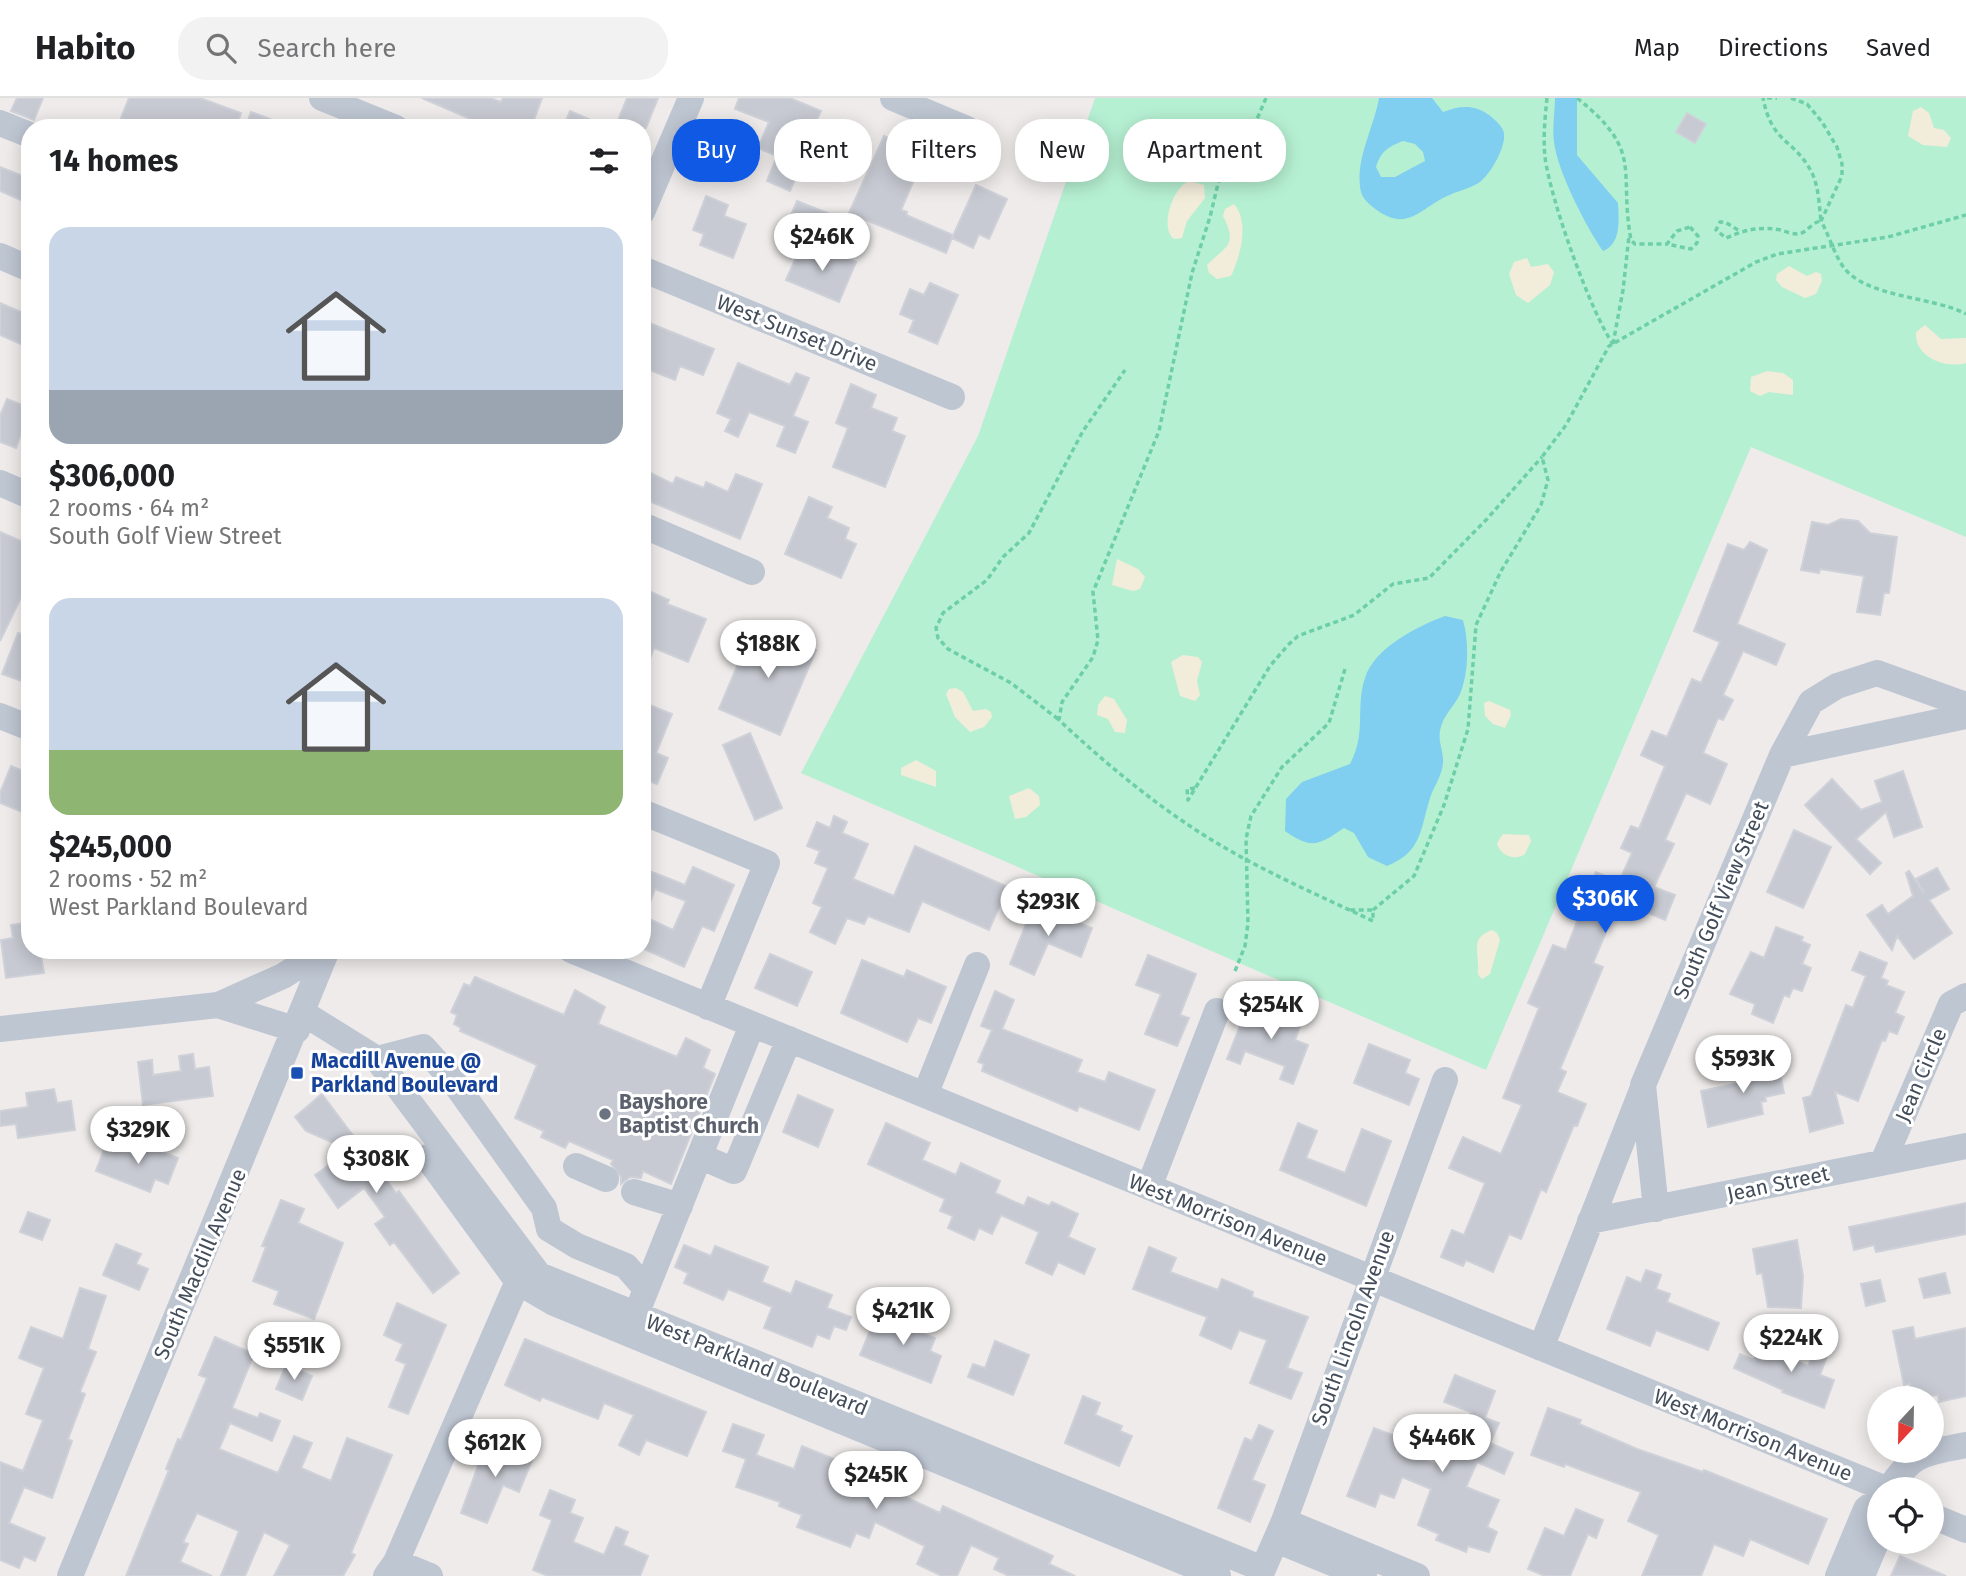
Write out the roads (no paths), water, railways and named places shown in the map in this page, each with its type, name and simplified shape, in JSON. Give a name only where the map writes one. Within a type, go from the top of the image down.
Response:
[{"type":"street","points":[[322,98],[374,119]]},
{"type":"street","points":[[651,191],[691,98]]},
{"type":"street","points":[[892,98],[943,119]]},
{"type":"street","points":[[0,123],[21,131]]},
{"type":"street","points":[[0,256],[21,265]]},
{"type":"street","name":"West Sunset Drive","points":[[651,273],[953,397]]},
{"type":"street","points":[[0,484],[21,492]]},
{"type":"street","points":[[651,529],[752,572]]},
{"type":"street","name":"South Golf View Street","points":[[1541,1348],[1643,1085],[1782,755],[1811,702],[1837,686],[1877,673],[1966,705]]},
{"type":"street","points":[[0,716],[21,724]]},
{"type":"street","points":[[1782,755],[1966,716]]},
{"type":"street","points":[[651,816],[767,863],[708,1007]]},
{"type":"street","name":"West Parkland Boulevard","points":[[0,1029],[218,1005],[283,976],[311,959]]},
{"type":"street","name":"South Macdill Avenue","points":[[70,1576],[300,1022],[323,959]]},
{"type":"street","name":"West Morrison Avenue","points":[[593,959],[1867,1481]]},
{"type":"street","points":[[925,1095],[976,965]]},
{"type":"street","name":"Jean Circle","points":[[1883,1162],[1951,1004],[1966,996]]},
{"type":"street","name":"West Parkland Boulevard","points":[[218,1005],[300,1022],[343,1039],[377,1059],[521,1265],[539,1275],[1262,1572]]},
{"type":"street","points":[[1149,1187],[1217,1012]]},
{"type":"street","points":[[636,1317],[702,1157],[752,1025]]},
{"type":"street","name":"West Parkland Boulevard","points":[[343,1039],[554,1303],[1218,1576]]},
{"type":"street","points":[[702,1157],[734,1171],[789,1040]]},
{"type":"street","points":[[377,1059],[423,1047],[451,1078],[544,1208],[549,1229],[577,1246],[626,1266],[646,1289]]},
{"type":"street","name":"South Lincoln Avenue","points":[[1262,1572],[1280,1530],[1370,1278],[1445,1080]]},
{"type":"street","name":"South Golf View Street","points":[[1643,1085],[1656,1209]]},
{"type":"street","name":"Jean Street","points":[[1590,1221],[1966,1146]]},
{"type":"street","points":[[576,1166],[606,1179]]},
{"type":"street","points":[[634,1192],[680,1206]]},
{"type":"street","points":[[430,1576],[391,1569],[521,1265],[549,1229]]},
{"type":"street","points":[[1896,1477],[1903,1467],[1919,1455],[1966,1444]]},
{"type":"street","points":[[1944,1506],[1966,1514]]},
{"type":"street","points":[[1838,1576],[1867,1508]]},
{"type":"street","points":[[1944,1521],[1966,1530]]},
{"type":"street","points":[[1280,1530],[1364,1576]]},
{"type":"street","points":[[1280,1530],[1417,1576]]},
{"type":"street","points":[[1862,1576],[1871,1554]]},
{"type":"water","points":[[1379,98],[1432,98],[1443,112],[1461,107],[1477,109],[1501,126],[1504,136],[1501,150],[1480,182],[1445,197],[1412,217],[1395,219],[1374,208],[1361,192],[1362,157]],"holes":[[[1403,141],[1415,144],[1423,152],[1425,161],[1395,177],[1381,177],[1376,167],[1386,150]]]},
{"type":"water","points":[[1555,98],[1577,98],[1577,155],[1618,203],[1616,237],[1609,248],[1603,251],[1581,213],[1556,154],[1553,137]]},
{"type":"water","points":[[1445,616],[1463,620],[1467,647],[1466,666],[1460,694],[1441,726],[1443,759],[1440,777],[1413,847],[1407,854],[1387,866],[1368,857],[1354,833],[1344,828],[1315,843],[1302,841],[1285,831],[1286,799],[1302,782],[1350,764],[1360,731],[1362,689],[1370,667],[1398,640]]},
{"type":"place","name":"Macdill Avenue @ Parkland Boulevard","points":[[297,1073]]},
{"type":"place","name":"Bayshore Baptist Church","points":[[605,1114]]}]
